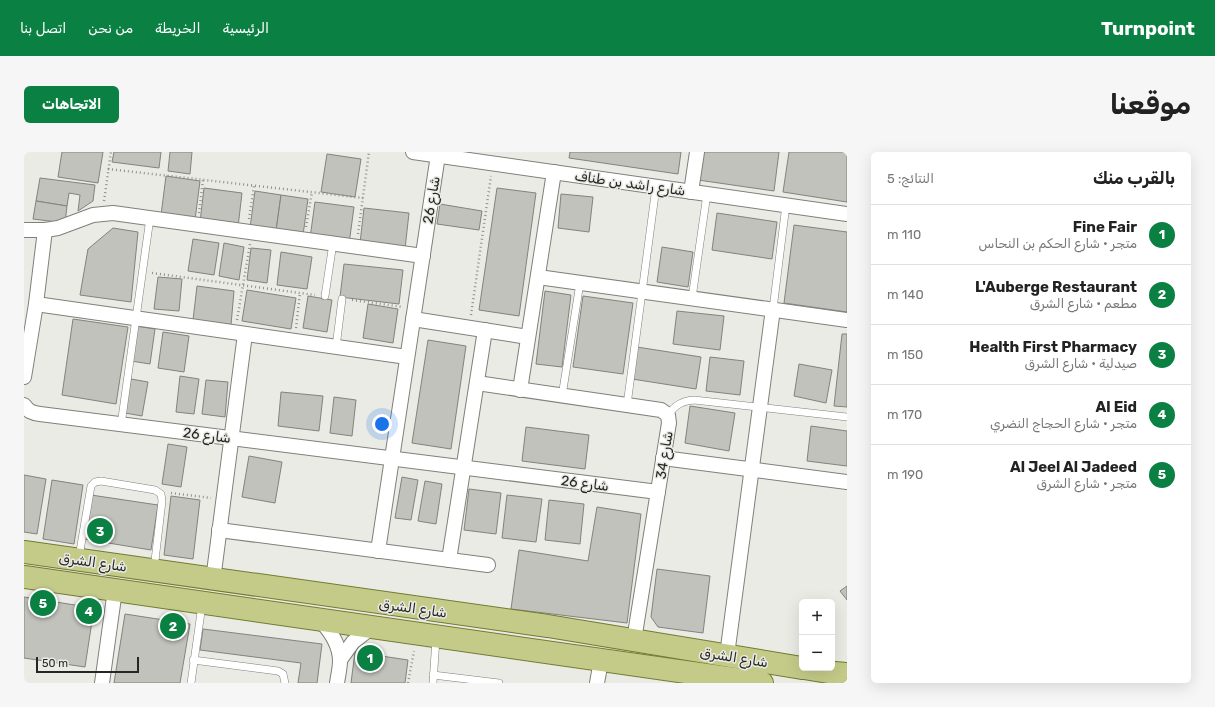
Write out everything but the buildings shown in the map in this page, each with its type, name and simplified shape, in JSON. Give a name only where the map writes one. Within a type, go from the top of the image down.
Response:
[{"type":"main road","name":"شارع الشرق","points":[[24,552],[213,580],[548,626],[799,667]]},
{"type":"main road","name":"شارع الشرق","points":[[24,577],[321,621],[762,683]]},
{"type":"main road","points":[[835,664],[847,662]]},
{"type":"main road","name":"شارع الشرق","points":[[824,671],[847,674]]},
{"type":"street","name":"شارع راشد بن طناف","points":[[413,152],[438,156],[495,160],[554,172],[847,214]]},
{"type":"street","points":[[691,192],[697,152]]},
{"type":"street","name":"شارع 26","points":[[378,551],[438,156]]},
{"type":"street","points":[[520,390],[554,172]]},
{"type":"street","points":[[24,230],[45,230],[58,228],[81,218],[102,213],[113,213],[423,256]]},
{"type":"street","points":[[24,374],[36,304],[45,230]]},
{"type":"street","points":[[538,277],[847,320]]},
{"type":"street","points":[[36,304],[408,357]]},
{"type":"street","points":[[727,656],[772,309]]},
{"type":"street","points":[[414,313],[470,328],[528,337]]},
{"type":"street","points":[[449,560],[485,330]]},
{"type":"street","points":[[213,580],[231,438],[240,333]]},
{"type":"street","name":"شارع 34","points":[[477,383],[661,410],[668,415],[669,423],[634,640]]},
{"type":"street","name":"شارع 26","points":[[24,405],[33,413],[40,414],[658,492]]},
{"type":"street","points":[[663,458],[847,482]]},
{"type":"street","points":[[219,530],[488,565]]},
{"type":"street","points":[[102,683],[115,590]]},
{"type":"street","points":[[321,621],[334,639],[340,660],[337,683]]},
{"type":"street","points":[[340,660],[353,642],[371,628]]},
{"type":"street","points":[[597,683],[601,660]]},
{"type":"lane","points":[[627,405],[656,187]]},
{"type":"lane","points":[[692,298],[707,194]]},
{"type":"lane","points":[[772,309],[786,205]]},
{"type":"lane","points":[[121,425],[150,218]]},
{"type":"lane","points":[[325,296],[333,243]]},
{"type":"lane","points":[[562,396],[580,283]]},
{"type":"lane","points":[[336,347],[342,298]]},
{"type":"lane","points":[[668,415],[672,408],[686,401],[694,400],[847,417]]},
{"type":"lane","points":[[79,560],[90,490],[92,484],[101,481],[155,490],[161,494],[162,501],[154,571]]},
{"type":"lane","points":[[191,683],[202,603]]},
{"type":"lane","points":[[426,636],[433,679],[499,683]]},
{"type":"lane","points":[[193,660],[278,671],[283,674],[285,683]]},
{"type":"path","points":[[102,213],[110,152]]},
{"type":"path","points":[[356,246],[369,152]]},
{"type":"path","points":[[470,328],[495,160]]},
{"type":"path","points":[[108,169],[363,198]]},
{"type":"path","points":[[197,224],[203,180]]},
{"type":"path","points":[[240,333],[242,285],[250,232],[254,186]]},
{"type":"path","points":[[305,239],[312,192]]},
{"type":"path","points":[[142,272],[325,296]]},
{"type":"path","points":[[294,341],[300,293]]},
{"type":"path","points":[[342,298],[414,313]]},
{"type":"path","points":[[158,492],[223,500]]},
{"type":"path","points":[[408,683],[426,636]]},
{"type":"place","name":"Health First Pharmacy","points":[[100,531]]},
{"type":"place","name":"Al Jeel Al Jadeed","points":[[43,603]]},
{"type":"place","name":"Al Eid","points":[[89,611]]},
{"type":"place","name":"L'Auberge Restaurant","points":[[173,626]]},
{"type":"place","name":"Fine Fair","points":[[370,658]]}]
